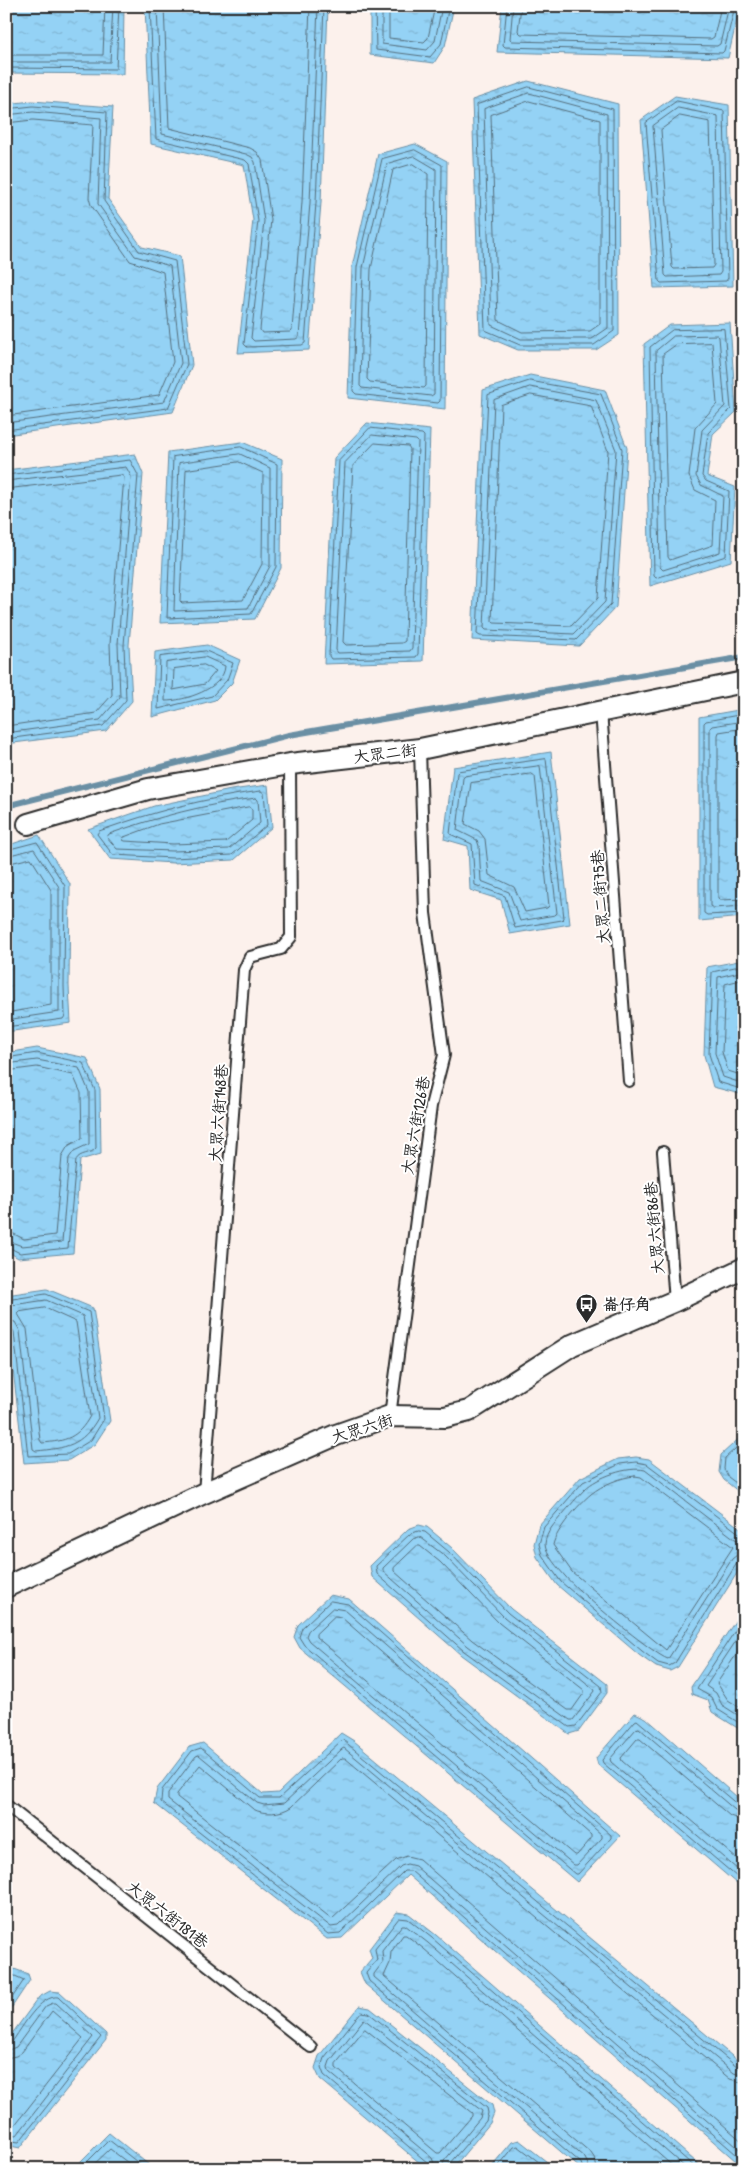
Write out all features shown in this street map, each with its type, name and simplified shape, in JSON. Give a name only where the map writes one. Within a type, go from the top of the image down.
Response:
[{"type":"street","name":"大眾二街","points":[[28,824],[148,789],[290,764],[420,749],[744,682]]},
{"type":"street","name":"大眾六街","points":[[6,1587],[204,1493],[336,1435],[390,1416],[445,1417],[469,1411],[572,1344],[675,1301],[744,1268]]},
{"type":"lane","name":"大眾二街75巷","points":[[601,711],[629,1081]]},
{"type":"lane","name":"大眾六街126巷","points":[[390,1416],[430,1106],[444,1055],[425,913],[420,749]]},
{"type":"lane","name":"大眾六街148巷","points":[[204,1493],[244,970],[250,957],[281,949],[291,937],[290,764]]},
{"type":"lane","name":"大眾六街86巷","points":[[663,1152],[675,1301]]},
{"type":"lane","name":"大眾六街181巷","points":[[6,1805],[311,2047]]},
{"type":"water","points":[[6,6],[124,6],[123,74],[6,73]]},
{"type":"water","points":[[145,6],[328,6],[321,203],[309,350],[238,353],[253,220],[244,165],[151,144]]},
{"type":"water","points":[[370,6],[454,6],[445,46],[434,63],[370,55]]},
{"type":"water","points":[[502,6],[740,6],[728,58],[497,52]]},
{"type":"water","points":[[528,81],[618,104],[619,335],[596,350],[518,350],[480,334],[472,100]]},
{"type":"water","points":[[675,96],[729,105],[733,286],[654,288],[641,120]]},
{"type":"water","points":[[32,101],[113,107],[108,199],[142,247],[180,256],[192,365],[173,412],[6,435],[6,104]]},
{"type":"water","points":[[415,144],[447,161],[445,409],[348,398],[352,267],[378,154]]},
{"type":"water","points":[[730,323],[736,412],[713,434],[707,476],[735,487],[731,561],[650,586],[644,344],[670,325]]},
{"type":"water","points":[[530,375],[605,390],[627,448],[616,607],[579,646],[472,640],[483,390]]},
{"type":"water","points":[[367,423],[430,430],[423,661],[324,664],[334,458]]},
{"type":"water","points":[[242,442],[282,459],[281,568],[255,619],[160,623],[168,452]]},
{"type":"water","points":[[135,454],[143,474],[129,645],[132,701],[106,731],[6,744],[6,470]]},
{"type":"water","points":[[207,645],[240,660],[232,683],[215,700],[152,717],[155,652]]},
{"type":"water","points":[[744,709],[744,917],[699,921],[699,717]]},
{"type":"water","points":[[551,752],[570,924],[510,934],[501,900],[470,890],[468,846],[444,839],[453,767]]},
{"type":"water","points":[[268,785],[272,827],[234,860],[173,863],[110,859],[88,829],[154,806],[231,790]]},
{"type":"water","points":[[39,835],[70,884],[69,986],[71,1023],[6,1032],[6,846]]},
{"type":"water","points":[[744,960],[744,1095],[713,1087],[704,1055],[707,967]]},
{"type":"water","points":[[37,1048],[87,1058],[100,1089],[101,1154],[80,1160],[73,1253],[18,1258],[6,1250],[6,1053]]},
{"type":"water","points":[[47,1289],[93,1308],[110,1421],[95,1444],[69,1460],[24,1463],[6,1310],[6,1295]]},
{"type":"water","points":[[744,1434],[744,1496],[724,1480],[719,1472],[721,1455]]},
{"type":"water","points":[[636,1457],[649,1459],[744,1531],[744,1562],[678,1667],[670,1671],[656,1667],[639,1655],[557,1585],[537,1557],[534,1544],[539,1525],[580,1478],[618,1459]]},
{"type":"water","points":[[419,1525],[427,1527],[452,1548],[511,1609],[607,1684],[607,1693],[579,1731],[569,1734],[461,1655],[372,1577],[370,1566],[408,1529]]},
{"type":"water","points":[[330,1595],[349,1599],[620,1836],[577,1882],[300,1648],[294,1637],[298,1625]]},
{"type":"water","points":[[744,1608],[744,1732],[712,1712],[708,1700],[692,1694],[691,1687]]},
{"type":"water","points":[[635,1713],[646,1718],[744,1803],[744,1890],[598,1765],[596,1758]]},
{"type":"water","points":[[341,1733],[354,1741],[744,2066],[744,2168],[408,1875],[342,1938],[327,1939],[154,1803],[157,1789],[189,1747],[203,1743],[263,1794],[278,1793]]},
{"type":"water","points":[[397,1912],[409,1914],[436,1935],[704,2169],[581,2169],[365,1984],[360,1972],[372,1958],[369,1949]]},
{"type":"water","points":[[6,1966],[28,1974],[30,1980],[6,2016]]},
{"type":"water","points":[[50,1991],[60,1992],[106,2034],[106,2040],[20,2148],[6,2145],[6,2042],[39,1997]]},
{"type":"water","points":[[359,2006],[370,2008],[492,2105],[494,2113],[490,2123],[452,2169],[427,2169],[320,2079],[315,2068],[319,2056]]},
{"type":"water","points":[[109,2133],[154,2169],[73,2169]]},
{"type":"water","points":[[519,2140],[556,2169],[489,2169],[512,2142]]},
{"type":"waterway","points":[[6,806],[289,735],[744,657]]},
{"type":"place","name":"崙仔角","points":[[587,1323]]}]
